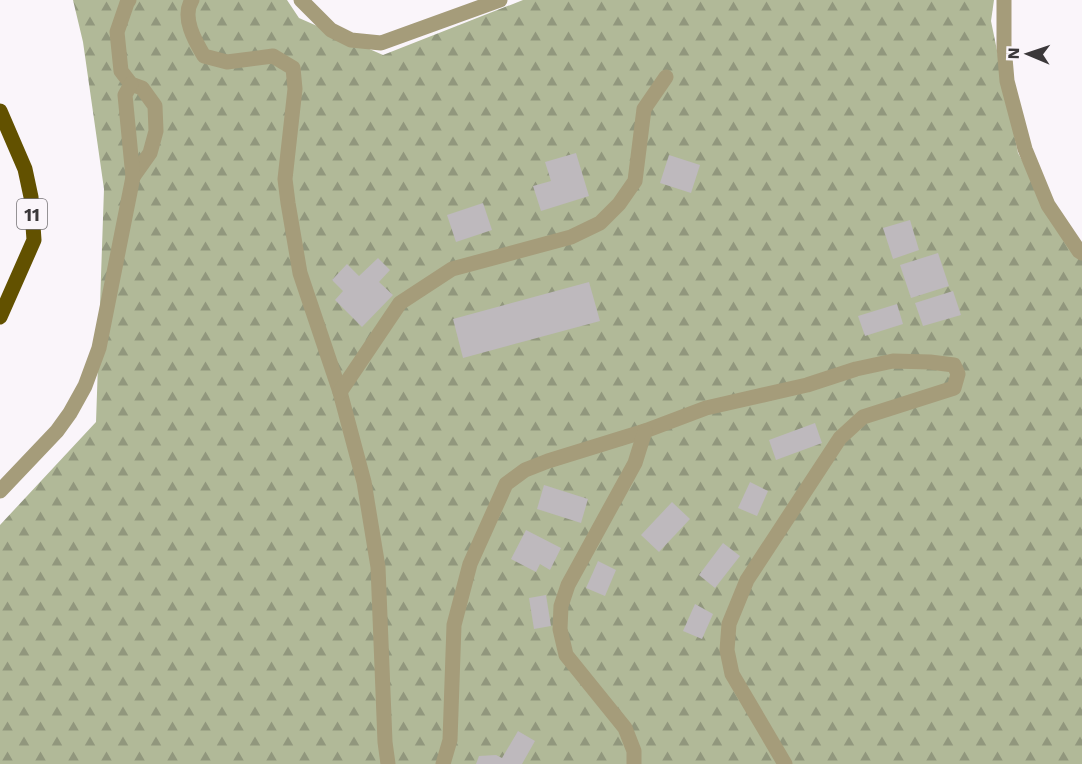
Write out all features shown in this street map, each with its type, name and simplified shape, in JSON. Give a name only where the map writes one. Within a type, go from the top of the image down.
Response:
[{"type":"main road","name":"11","points":[[0,111],[25,169],[31,196],[34,240],[0,317]]},
{"type":"street","points":[[129,0],[117,32],[120,71],[132,84],[142,88],[154,106],[156,131],[150,153],[133,177]]},
{"type":"street","points":[[192,0],[188,5],[190,30],[204,56],[227,62],[273,56],[293,68],[295,89],[285,179],[288,203],[300,273],[340,392],[364,482],[378,567],[385,742],[388,764]]},
{"type":"street","points":[[301,0],[331,30],[351,40],[381,43],[500,0]]},
{"type":"street","points":[[1004,0],[1007,81],[1025,149],[1048,205],[1082,253]]},
{"type":"street","points":[[340,392],[400,303],[452,269],[571,237],[600,223],[619,204],[635,181],[644,109],[666,77]]},
{"type":"street","points":[[0,491],[57,431],[85,386],[99,348],[133,177],[125,95],[132,84]]},
{"type":"street","points":[[443,764],[450,740],[454,625],[470,564],[506,484],[525,470],[548,461],[645,431],[706,408],[807,385],[856,369],[893,361],[954,365],[958,374],[954,388],[863,417],[840,438],[747,580],[729,624],[727,650],[730,666],[732,674],[785,764]]},
{"type":"street","points":[[634,764],[634,752],[625,728],[566,655],[560,629],[561,606],[568,585],[635,463],[645,431]]},
{"type":"green space","points":[[73,0],[287,0],[299,18],[383,55],[523,0],[994,0],[991,21],[1018,153],[1073,251],[1082,256],[1082,764],[0,764],[0,525],[96,422],[104,189],[83,42]]},
{"type":"building","points":[[576,153],[589,196],[541,211],[533,186],[551,181],[545,162]]},
{"type":"building","points":[[669,155],[700,165],[691,193],[660,183]]},
{"type":"building","points":[[483,203],[492,230],[456,242],[447,215]]},
{"type":"building","points":[[910,220],[919,250],[893,259],[883,228]]},
{"type":"building","points":[[938,253],[949,286],[911,298],[900,265]]},
{"type":"building","points":[[378,258],[390,270],[379,282],[393,295],[362,327],[335,300],[343,291],[332,280],[347,264],[359,276]]},
{"type":"building","points":[[589,282],[600,321],[463,358],[453,319]]},
{"type":"building","points":[[953,291],[961,315],[923,326],[915,303]]},
{"type":"building","points":[[897,304],[903,324],[865,336],[858,316]]},
{"type":"building","points":[[815,423],[822,443],[776,460],[769,440]]},
{"type":"building","points":[[750,482],[768,491],[757,516],[738,508]]},
{"type":"building","points":[[544,485],[588,499],[581,523],[537,509]]},
{"type":"building","points":[[672,502],[690,519],[659,552],[641,535]]},
{"type":"building","points":[[526,530],[561,548],[550,570],[540,564],[536,572],[511,559]]},
{"type":"building","points":[[723,543],[740,556],[715,588],[699,575]]},
{"type":"building","points":[[598,561],[616,570],[605,596],[586,588]]},
{"type":"building","points":[[546,595],[551,626],[534,629],[529,598]]},
{"type":"building","points":[[695,604],[713,614],[702,639],[683,631]]},
{"type":"building","points":[[518,731],[535,741],[522,764],[476,764],[479,756],[496,755],[502,758]]}]
